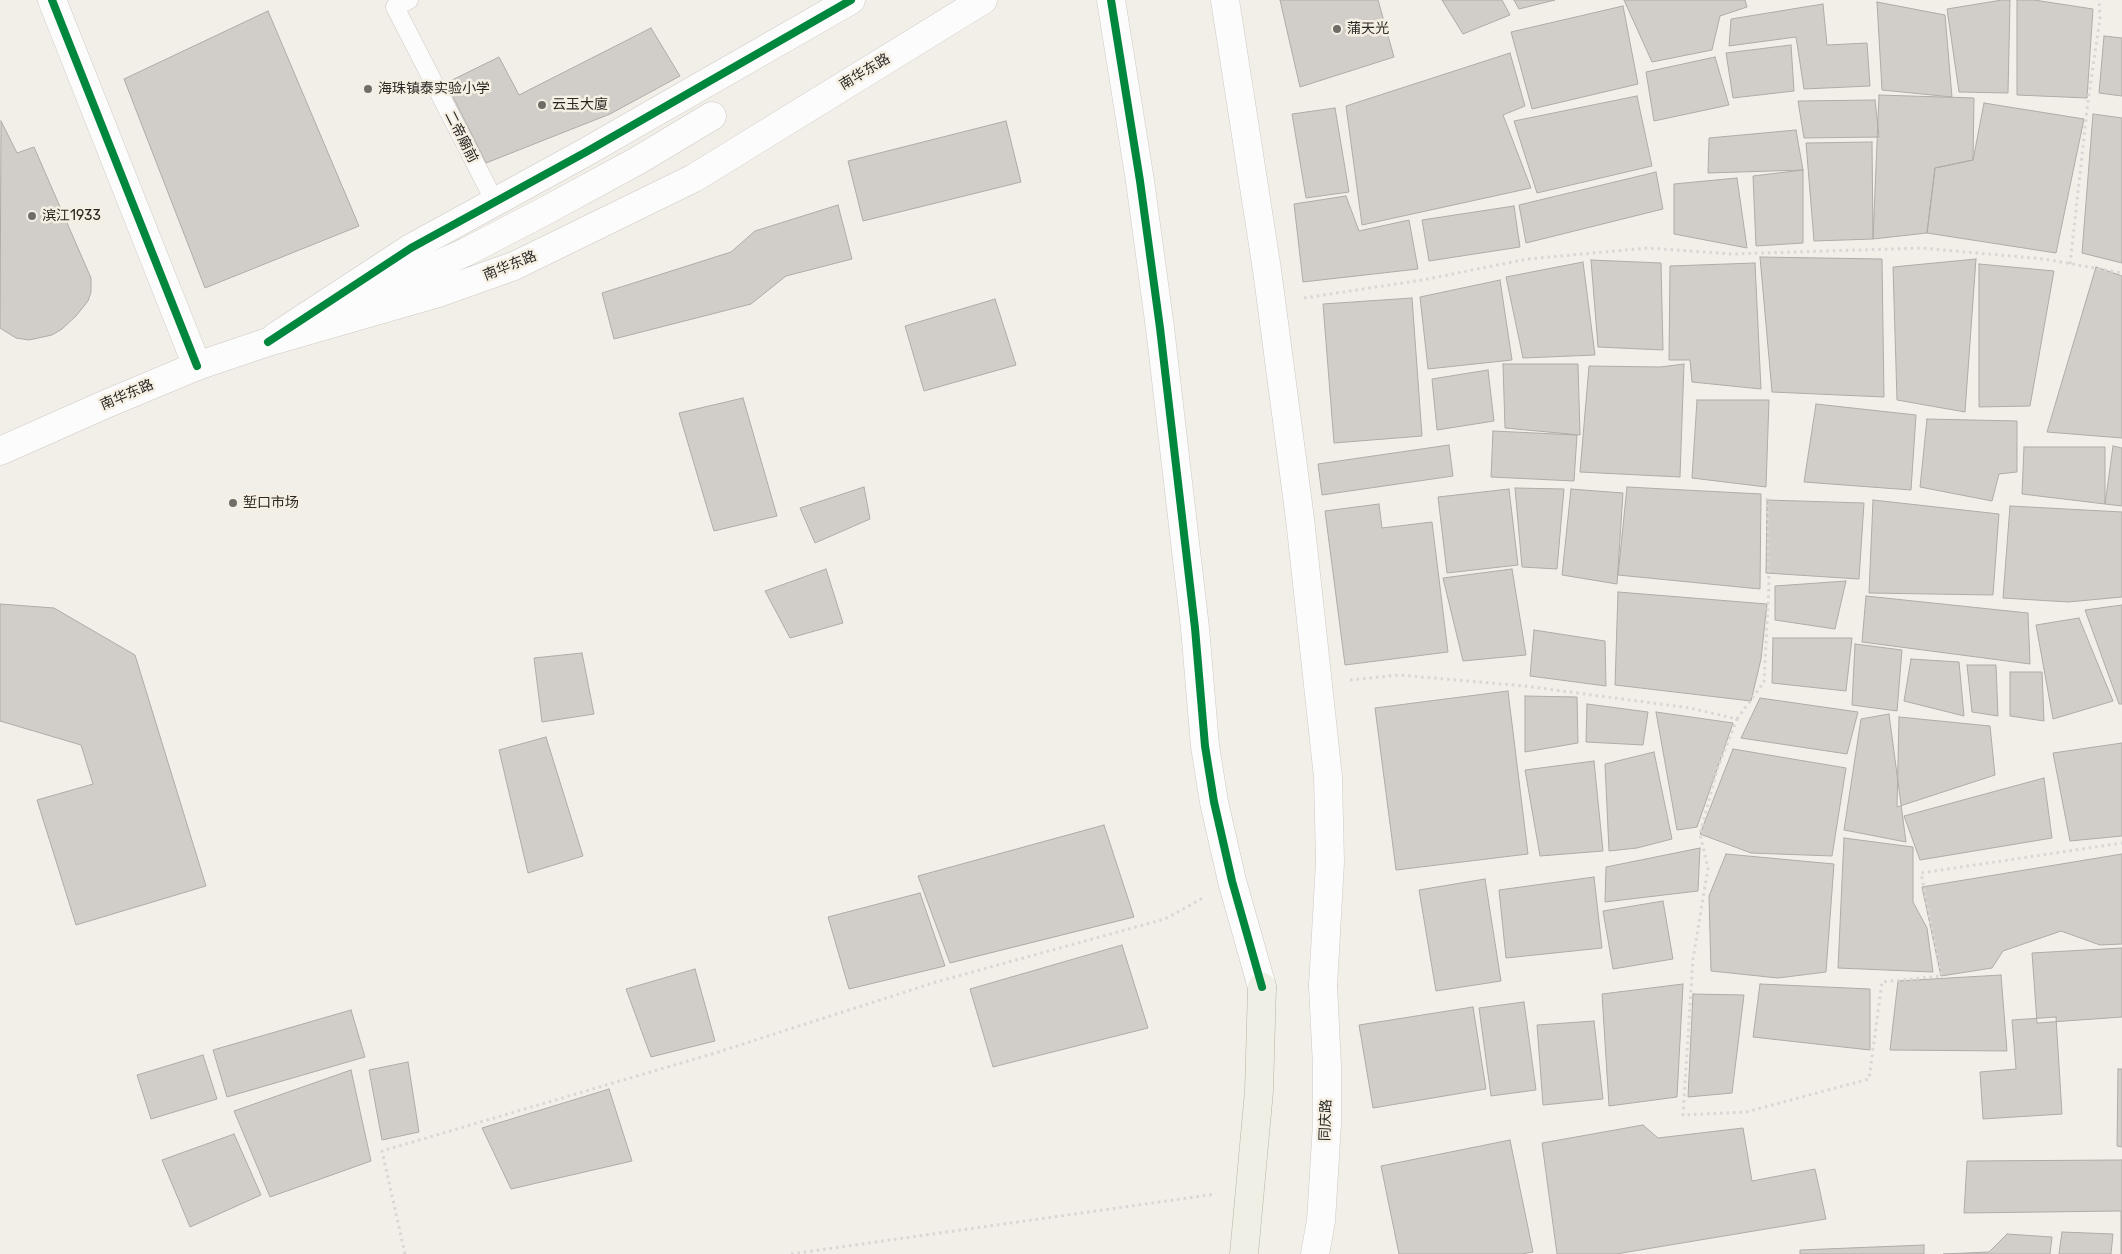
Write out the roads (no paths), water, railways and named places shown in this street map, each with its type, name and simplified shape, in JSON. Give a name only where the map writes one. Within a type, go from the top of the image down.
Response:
[{"type":"main road","points":[[1244,1254],[1259,1091],[1262,987]]},
{"type":"street","points":[[52,0],[197,366]]},
{"type":"street","points":[[268,342],[411,248],[494,200],[586,152],[851,0]]},
{"type":"street","name":"南华东路","points":[[0,451],[197,366],[268,342],[438,293],[514,266],[694,178],[983,0]]},
{"type":"street","points":[[1111,0],[1140,181],[1160,328],[1195,628],[1206,746],[1214,802],[1232,882],[1262,987]]},
{"type":"street","name":"同庆路","points":[[1224,0],[1271,303],[1300,519],[1328,777],[1330,862],[1323,986],[1327,1066],[1327,1124],[1320,1221],[1315,1254]]},
{"type":"street","points":[[268,342],[466,252],[518,226],[637,162],[712,116]]},
{"type":"lane","name":"二帝廟前","points":[[409,0],[395,7],[494,200]]},
{"type":"place","name":"蒲天光","points":[[1337,29]]},
{"type":"place","name":"海珠镇泰实验小学","points":[[368,89]]},
{"type":"place","name":"云玉大廈","points":[[542,105]]},
{"type":"place","name":"滨江1933","points":[[32,216]]},
{"type":"place","name":"堑口市场","points":[[233,503]]}]
